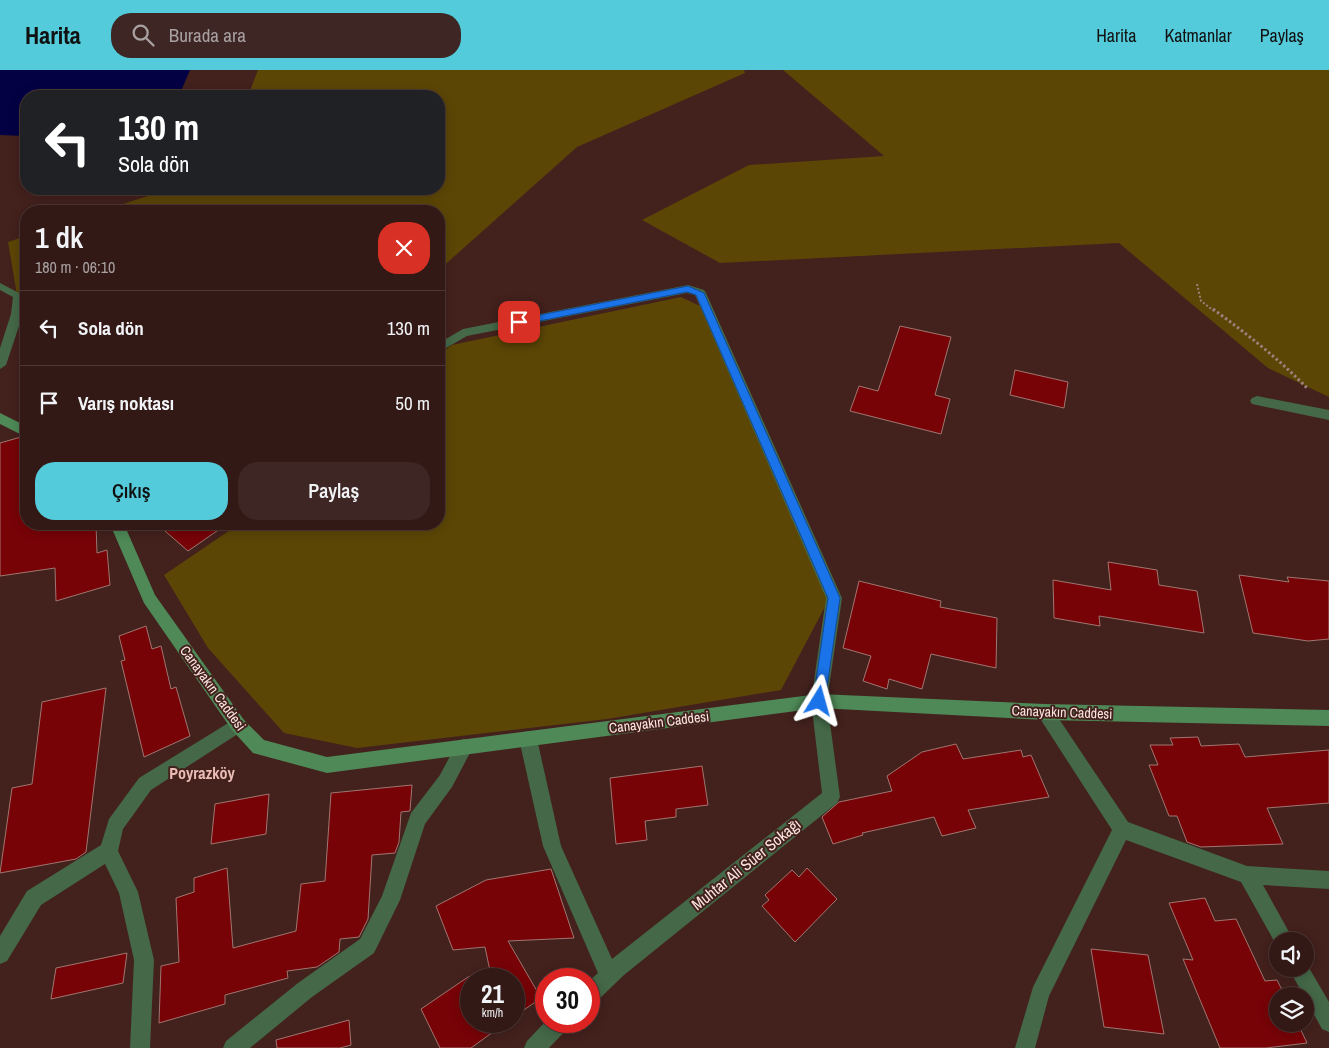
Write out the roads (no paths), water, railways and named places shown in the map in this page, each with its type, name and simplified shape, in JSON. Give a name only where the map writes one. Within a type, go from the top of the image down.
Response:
[{"type":"street","points":[[445,344],[463,333],[688,289],[700,293],[834,598],[819,701]]},
{"type":"street","points":[[1257,401],[1325,414]]},
{"type":"street","points":[[0,418],[20,429]]},
{"type":"street","name":"Canayakın Caddesi","points":[[120,530],[149,598],[238,725],[259,747],[327,765],[819,701],[1045,712],[1329,718]]},
{"type":"street","name":"Muhtar Ali Süer Sokağı","points":[[600,984],[831,797],[819,701]]},
{"type":"street","points":[[1045,712],[1122,829],[1246,875],[1329,880]]},
{"type":"street","points":[[140,1048],[144,960],[128,892],[109,851],[115,825],[145,784],[238,725]]},
{"type":"street","points":[[528,739],[552,846],[609,975]]},
{"type":"street","points":[[233,1048],[305,990],[367,946],[390,900],[417,819],[446,781],[464,747]]},
{"type":"street","points":[[1025,1048],[1040,994],[1122,829]]},
{"type":"street","points":[[0,954],[34,898],[109,851]]},
{"type":"street","points":[[1246,875],[1279,932]]},
{"type":"street","points":[[1304,977],[1329,1022]]},
{"type":"street","points":[[534,1048],[549,1033]]},
{"type":"lane","points":[[0,286],[18,295],[17,314],[0,365]]},
{"type":"district","name":"Poyrazköy","points":[[202,773]]}]
